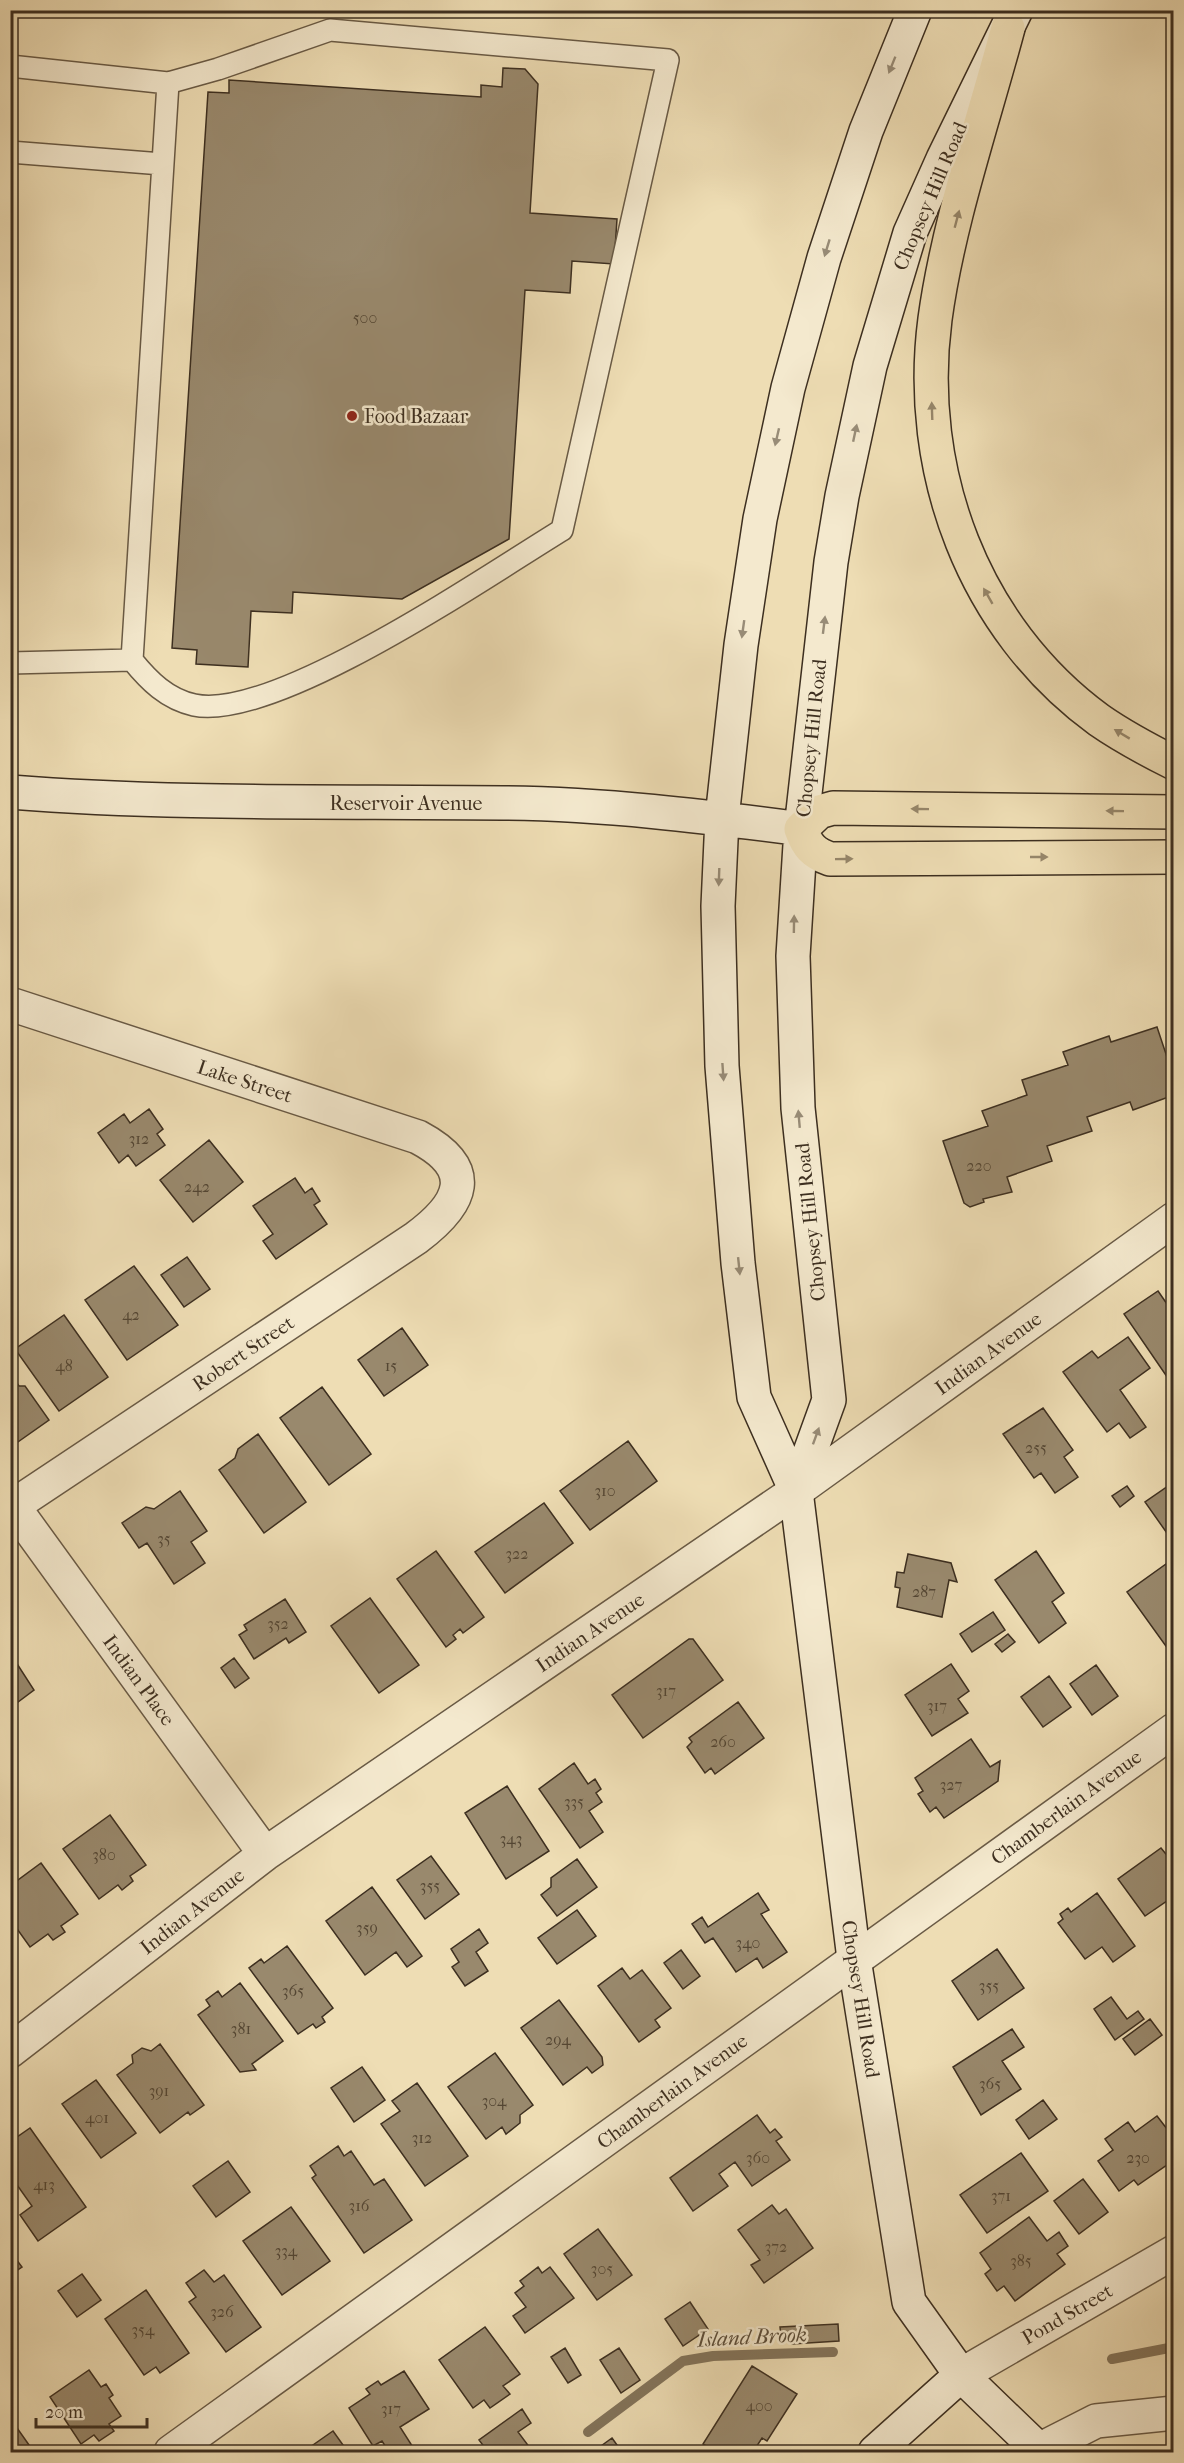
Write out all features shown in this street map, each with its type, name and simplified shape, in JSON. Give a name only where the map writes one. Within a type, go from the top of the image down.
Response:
[{"type":"highway","points":[[1012,19],[946,257],[935,321],[932,351],[932,419],[941,479],[962,545],[977,575],[1011,631],[1030,655],[1073,699],[1100,720],[1173,763]]},
{"type":"highway","points":[[1173,812],[833,808],[819,812],[801,829],[807,845],[818,854],[830,859],[1173,857]]},
{"type":"main road","name":"Chopsey Hill Road","points":[[915,10],[844,194],[788,388],[773,453],[749,587],[723,818],[718,906],[719,1002],[741,1287],[754,1397],[796,1491],[854,1959],[909,2302],[961,2375],[1040,2451]]},
{"type":"main road","name":"Chopsey Hill Road","points":[[796,1491],[829,1400],[804,1179],[795,1053],[794,910],[831,562],[842,496],[870,366],[910,234],[943,159],[1012,19]]},
{"type":"main road","name":"Reservoir Avenue","points":[[10,792],[361,804],[506,803],[723,818],[801,829]]},
{"type":"main road","name":"Lake Street","points":[[14,1011],[418,1137],[446,1154],[455,1168],[458,1183]]},
{"type":"main road","name":"Robert Street","points":[[12,1507],[416,1238],[444,1214],[454,1198],[458,1183]]},
{"type":"main road","name":"Indian Avenue","points":[[10,2051],[265,1854],[796,1491],[1173,1219]]},
{"type":"main road","name":"Indian Place","points":[[12,1507],[265,1854]]},
{"type":"main road","name":"Chamberlain Avenue","points":[[171,2452],[1173,1731]]},
{"type":"main road","name":"Pond Street","points":[[961,2375],[1173,2252]]},
{"type":"main road","points":[[875,2452],[961,2375]]},
{"type":"main road","points":[[1040,2451],[1096,2421],[1173,2414]]},
{"type":"lane","points":[[10,66],[168,82],[218,69],[330,30],[668,60],[562,530],[358,653],[269,693],[213,706],[195,705],[159,689],[132,660],[168,82]]},
{"type":"lane","points":[[10,152],[162,164]]},
{"type":"lane","points":[[10,663],[132,660]]},
{"type":"building","name":"Food Bazaar","points":[[503,68],[525,69],[538,84],[530,213],[617,219],[614,264],[572,261],[570,293],[525,290],[509,539],[402,599],[293,592],[292,613],[251,611],[248,667],[196,664],[197,650],[172,648],[208,92],[229,93],[229,80],[481,97],[481,85],[502,87]]},
{"type":"building","points":[[1157,1027],[1174,1078],[1174,1095],[1133,1110],[1130,1102],[1087,1117],[1092,1131],[1047,1146],[1052,1161],[1007,1177],[1012,1192],[983,1199],[984,1202],[970,1207],[964,1203],[943,1141],[988,1126],[982,1111],[1027,1095],[1022,1080],[1068,1065],[1063,1052],[1109,1036],[1111,1042]]},
{"type":"building","points":[[149,1109],[163,1129],[157,1134],[165,1145],[136,1166],[128,1155],[119,1163],[98,1133],[124,1114],[130,1123]]},
{"type":"building","points":[[209,1140],[243,1182],[193,1222],[160,1180]]},
{"type":"building","points":[[295,1178],[305,1193],[312,1188],[320,1201],[314,1205],[327,1224],[276,1259],[263,1241],[273,1234],[253,1206]]},
{"type":"building","points":[[187,1257],[210,1289],[184,1307],[161,1275]]},
{"type":"building","points":[[134,1266],[178,1325],[127,1360],[85,1300]]},
{"type":"building","points":[[1158,1291],[1174,1314],[1174,1387],[1124,1314]]},
{"type":"building","points":[[64,1315],[108,1377],[59,1411],[15,1349]]},
{"type":"building","points":[[402,1328],[428,1365],[384,1396],[358,1360]]},
{"type":"building","points":[[1128,1337],[1150,1368],[1120,1390],[1146,1427],[1130,1438],[1119,1423],[1107,1432],[1063,1372],[1092,1351],[1098,1358]]},
{"type":"building","points":[[14,1379],[19,1386],[25,1386],[49,1420],[15,1444],[10,1437],[10,1382]]},
{"type":"building","points":[[322,1387],[371,1454],[329,1485],[280,1418]]},
{"type":"building","points":[[1043,1408],[1073,1450],[1064,1457],[1078,1477],[1055,1493],[1041,1473],[1034,1478],[1003,1434]]},
{"type":"building","points":[[258,1434],[306,1502],[264,1533],[219,1470],[235,1458],[238,1449]]},
{"type":"building","points":[[628,1441],[657,1481],[590,1530],[560,1491]]},
{"type":"building","points":[[1174,1482],[1174,1533],[1169,1536],[1145,1502]]},
{"type":"building","points":[[1127,1486],[1134,1496],[1120,1507],[1112,1496]]},
{"type":"building","points":[[180,1491],[207,1531],[191,1542],[205,1563],[174,1584],[147,1543],[139,1548],[122,1523],[146,1507],[154,1509]]},
{"type":"building","points":[[544,1503],[573,1543],[505,1593],[475,1552]]},
{"type":"building","points":[[436,1551],[484,1617],[463,1633],[460,1629],[453,1635],[456,1639],[446,1647],[397,1579]]},
{"type":"building","points":[[1036,1551],[1064,1593],[1052,1602],[1066,1623],[1039,1643],[995,1580]]},
{"type":"building","points":[[908,1554],[951,1563],[957,1582],[949,1580],[942,1617],[897,1607],[900,1588],[895,1587],[897,1572],[904,1573]]},
{"type":"building","points":[[1166,1564],[1174,1574],[1174,1645],[1168,1649],[1127,1592]]},
{"type":"building","points":[[370,1598],[419,1665],[379,1693],[331,1626]]},
{"type":"building","points":[[285,1599],[306,1632],[289,1643],[286,1638],[254,1659],[239,1635],[247,1630],[244,1625]]},
{"type":"building","points":[[993,1612],[1005,1630],[972,1652],[960,1634]]},
{"type":"building","points":[[1008,1634],[1015,1642],[1002,1652],[995,1644]]},
{"type":"building","points":[[689,1639],[693,1639],[723,1680],[643,1738],[612,1695]]},
{"type":"building","points":[[12,1656],[34,1690],[10,1708],[10,1657]]},
{"type":"building","points":[[234,1658],[249,1678],[235,1688],[221,1668]]},
{"type":"building","points":[[951,1664],[969,1691],[958,1699],[968,1713],[932,1736],[905,1695]]},
{"type":"building","points":[[1096,1665],[1118,1696],[1092,1715],[1070,1684]]},
{"type":"building","points":[[1049,1676],[1071,1707],[1043,1727],[1021,1697]]},
{"type":"building","points":[[738,1702],[764,1738],[715,1774],[711,1768],[705,1773],[687,1747],[692,1742],[689,1738]]},
{"type":"building","points":[[971,1739],[990,1767],[1000,1761],[998,1781],[944,1818],[936,1807],[930,1812],[918,1794],[923,1791],[915,1778]]},
{"type":"building","points":[[574,1763],[588,1784],[595,1779],[601,1789],[596,1793],[602,1802],[589,1811],[603,1832],[580,1848],[539,1789]]},
{"type":"building","points":[[507,1786],[549,1851],[506,1879],[465,1813]]},
{"type":"building","points":[[110,1815],[146,1865],[130,1876],[133,1881],[122,1890],[118,1885],[99,1899],[63,1849]]},
{"type":"building","points":[[1161,1848],[1174,1864],[1174,1896],[1145,1916],[1118,1879]]},
{"type":"building","points":[[431,1856],[459,1894],[425,1919],[397,1880]]},
{"type":"building","points":[[577,1859],[597,1887],[557,1916],[541,1895],[551,1887],[551,1878]]},
{"type":"building","points":[[41,1863],[78,1914],[61,1926],[65,1932],[53,1940],[48,1934],[30,1947],[10,1919],[10,1886]]},
{"type":"building","points":[[372,1887],[422,1956],[407,1967],[396,1952],[365,1975],[326,1921]]},
{"type":"building","points":[[758,1893],[769,1910],[761,1914],[787,1952],[763,1968],[757,1958],[736,1972],[713,1938],[705,1943],[692,1924],[702,1917],[708,1927]]},
{"type":"building","points":[[1097,1893],[1135,1946],[1113,1962],[1102,1947],[1085,1959],[1058,1923],[1063,1919],[1060,1914],[1068,1908],[1071,1912]]},
{"type":"building","points":[[577,1910],[596,1936],[557,1964],[538,1938]]},
{"type":"building","points":[[479,1929],[488,1943],[476,1952],[488,1971],[465,1986],[452,1967],[459,1962],[451,1949]]},
{"type":"building","points":[[287,1946],[333,2008],[322,2017],[325,2022],[316,2028],[313,2024],[298,2034],[249,1968],[261,1959],[264,1963]]},
{"type":"building","points":[[997,1949],[1024,1988],[978,2020],[952,1981]]},
{"type":"building","points":[[681,1950],[700,1976],[683,1989],[664,1963]]},
{"type":"building","points":[[622,1968],[630,1979],[642,1970],[671,2008],[655,2020],[660,2027],[639,2042],[598,1986]]},
{"type":"building","points":[[240,1983],[283,2041],[252,2064],[256,2070],[240,2072],[198,2015],[210,2006],[206,2000],[218,1991],[222,1997]]},
{"type":"building","points":[[1111,1997],[1127,2019],[1138,2011],[1144,2019],[1115,2040],[1094,2009]]},
{"type":"building","points":[[559,2000],[602,2057],[603,2065],[592,2073],[587,2067],[563,2085],[521,2028]]},
{"type":"building","points":[[1150,2019],[1162,2035],[1135,2055],[1123,2039]]},
{"type":"building","points":[[1012,2029],[1024,2047],[1002,2061],[1021,2089],[981,2115],[953,2067]]},
{"type":"building","points":[[160,2044],[204,2105],[190,2115],[188,2112],[160,2133],[117,2075],[133,2063],[132,2055],[142,2048],[151,2051]]},
{"type":"building","points":[[495,2053],[533,2105],[520,2115],[520,2123],[506,2134],[502,2127],[486,2139],[448,2087]]},
{"type":"building","points":[[362,2067],[385,2100],[354,2122],[331,2088]]},
{"type":"building","points":[[96,2080],[136,2133],[101,2158],[62,2104]]},
{"type":"building","points":[[417,2083],[468,2156],[425,2186],[381,2124],[400,2111],[392,2101]]},
{"type":"building","points":[[1043,2100],[1057,2119],[1029,2139],[1016,2120]]},
{"type":"building","points":[[757,2115],[770,2133],[775,2129],[782,2137],[776,2141],[790,2160],[752,2186],[735,2162],[719,2174],[728,2186],[693,2211],[670,2178]]},
{"type":"building","points":[[1157,2116],[1174,2138],[1174,2160],[1138,2185],[1134,2180],[1119,2191],[1098,2161],[1113,2150],[1105,2139],[1128,2122],[1135,2132]]},
{"type":"building","points":[[30,2128],[86,2207],[38,2241],[20,2215],[32,2206],[10,2175],[10,2142]]},
{"type":"building","points":[[338,2146],[344,2156],[351,2151],[374,2185],[384,2179],[412,2220],[364,2253],[312,2178],[316,2175],[310,2166]]},
{"type":"building","points":[[1021,2153],[1048,2191],[987,2233],[960,2195]]},
{"type":"building","points":[[228,2161],[250,2192],[216,2217],[193,2186]]},
{"type":"building","points":[[1083,2179],[1108,2212],[1079,2234],[1054,2201]]},
{"type":"building","points":[[772,2205],[779,2214],[786,2209],[813,2248],[764,2283],[751,2265],[760,2260],[738,2230]]},
{"type":"building","points":[[291,2207],[330,2261],[282,2295],[243,2241]]},
{"type":"building","points":[[1029,2217],[1047,2241],[1059,2232],[1068,2246],[1057,2254],[1065,2264],[1015,2301],[1004,2286],[997,2291],[985,2274],[991,2269],[980,2253]]},
{"type":"building","points":[[598,2229],[632,2275],[597,2300],[564,2254]]},
{"type":"building","points":[[10,2251],[22,2267],[10,2275]]},
{"type":"building","points":[[538,2267],[542,2273],[550,2267],[574,2298],[525,2333],[513,2316],[526,2307],[515,2293],[524,2286],[520,2281]]},
{"type":"building","points":[[204,2270],[214,2282],[224,2275],[261,2327],[226,2352],[189,2302],[196,2297],[186,2283]]},
{"type":"building","points":[[82,2274],[101,2300],[77,2317],[58,2291]]},
{"type":"building","points":[[146,2290],[189,2353],[160,2373],[156,2367],[144,2375],[105,2319]]},
{"type":"building","points":[[690,2302],[708,2329],[683,2346],[665,2319]]},
{"type":"building","points":[[838,2324],[839,2341],[792,2344],[792,2335],[781,2336],[780,2327]]},
{"type":"building","points":[[485,2327],[520,2374],[503,2386],[510,2394],[490,2408],[484,2400],[473,2408],[439,2360]]},
{"type":"building","points":[[565,2348],[581,2375],[568,2383],[551,2357]]},
{"type":"building","points":[[619,2348],[640,2380],[621,2393],[600,2360]]},
{"type":"building","points":[[752,2366],[797,2394],[767,2441],[762,2438],[753,2452],[716,2452],[703,2444]]},
{"type":"building","points":[[89,2370],[101,2387],[106,2384],[113,2395],[109,2398],[121,2416],[109,2424],[114,2431],[99,2441],[94,2435],[81,2444],[50,2397]]},
{"type":"building","points":[[404,2371],[429,2409],[400,2427],[416,2452],[389,2452],[382,2441],[373,2446],[349,2408],[370,2394],[366,2389],[378,2381],[381,2385]]},
{"type":"building","points":[[522,2409],[531,2423],[518,2432],[533,2452],[488,2452],[479,2440]]},
{"type":"building","points":[[10,2418],[34,2452],[10,2452]]},
{"type":"building","points":[[333,2431],[348,2452],[303,2452]]},
{"type":"building","points":[[612,2438],[622,2452],[594,2451]]},
{"type":"waterway","name":"Island Brook","points":[[1112,2359],[1174,2347]]},
{"type":"waterway","name":"Island Brook","points":[[588,2432],[683,2361],[713,2356],[833,2352]]},
{"type":"place","name":"Food Bazaar","points":[[352,416]]}]
